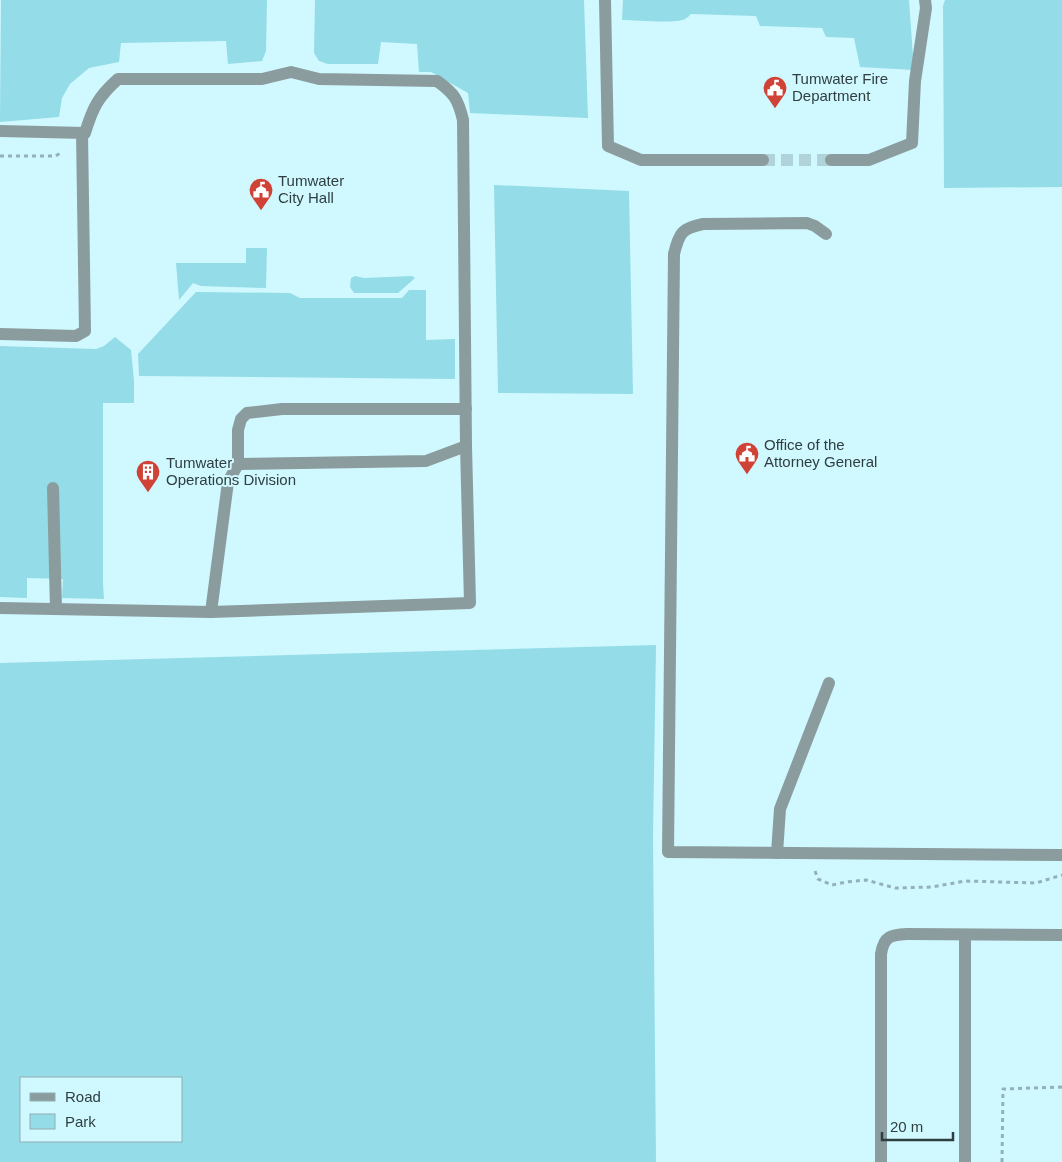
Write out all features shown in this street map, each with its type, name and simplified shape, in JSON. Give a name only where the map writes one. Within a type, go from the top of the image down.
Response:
[{"type":"lane","points":[[605,0],[608,146],[641,160],[763,160]]},
{"type":"lane","points":[[831,160],[869,160],[912,143],[915,82],[926,8],[925,0]]},
{"type":"lane","points":[[0,131],[85,132],[90,114],[103,92],[118,80],[262,79],[291,72],[319,79],[437,81],[451,92],[460,107],[463,120],[466,446],[470,603],[211,612],[0,608]]},
{"type":"lane","points":[[0,334],[76,336],[85,331],[82,132]]},
{"type":"lane","points":[[826,234],[807,223],[704,224],[688,227],[678,239],[674,254],[668,852],[1062,855]]},
{"type":"lane","points":[[211,612],[228,482],[238,464],[238,430],[242,419],[248,413],[282,409],[466,409]]},
{"type":"lane","points":[[238,464],[426,461],[466,446]]},
{"type":"lane","points":[[53,488],[56,609]]},
{"type":"lane","points":[[777,853],[780,809],[829,683]]},
{"type":"lane","points":[[881,1162],[881,954],[883,945],[888,938],[896,934],[1062,935]]},
{"type":"lane","points":[[964,1162],[965,934]]},
{"type":"path","points":[[0,156],[55,156],[64,152]]},
{"type":"path","points":[[813,865],[818,879],[832,885],[866,880],[895,888],[932,887],[966,882],[1036,884],[1062,875]]},
{"type":"path","points":[[1002,1162],[1003,1089],[1062,1087]]},
{"type":"green space","points":[[1,0],[267,0],[266,51],[262,61],[228,64],[226,41],[121,43],[119,62],[89,68],[70,84],[62,98],[59,117],[0,122]]},
{"type":"green space","points":[[315,0],[584,0],[588,118],[470,113],[468,93],[431,72],[419,72],[417,44],[381,42],[378,64],[328,64],[319,61],[314,53]]},
{"type":"green space","points":[[623,0],[909,0],[914,70],[860,67],[854,38],[826,37],[822,28],[760,26],[756,16],[691,14],[685,19],[673,21],[622,20]]},
{"type":"green space","points":[[945,0],[1062,0],[1062,187],[944,188],[943,6]]},
{"type":"green space","points":[[494,185],[629,191],[633,394],[498,393]]},
{"type":"green space","points":[[246,248],[267,248],[266,288],[201,286],[193,283],[179,300],[176,263],[246,263]]},
{"type":"green space","points":[[355,276],[364,278],[412,276],[415,278],[398,293],[354,293],[350,287],[351,278]]},
{"type":"green space","points":[[409,290],[426,290],[426,340],[455,339],[455,379],[139,376],[138,354],[196,292],[290,293],[300,298],[402,298]]},
{"type":"green space","points":[[115,337],[131,350],[134,403],[103,403],[104,599],[62,598],[63,579],[27,578],[27,598],[0,597],[0,346],[96,349],[104,346]]},
{"type":"green space","points":[[656,645],[653,837],[656,1162],[0,1162],[0,663]]},
{"type":"tunnel","points":[[763,160],[831,160]]},
{"type":"place","name":"Tumwater Fire Department","points":[[775,109]]},
{"type":"place","name":"Tumwater City Hall","points":[[261,211]]},
{"type":"place","name":"Office of the Attorney General","points":[[747,475]]},
{"type":"place","name":"Tumwater Operations Division","points":[[148,493]]}]
